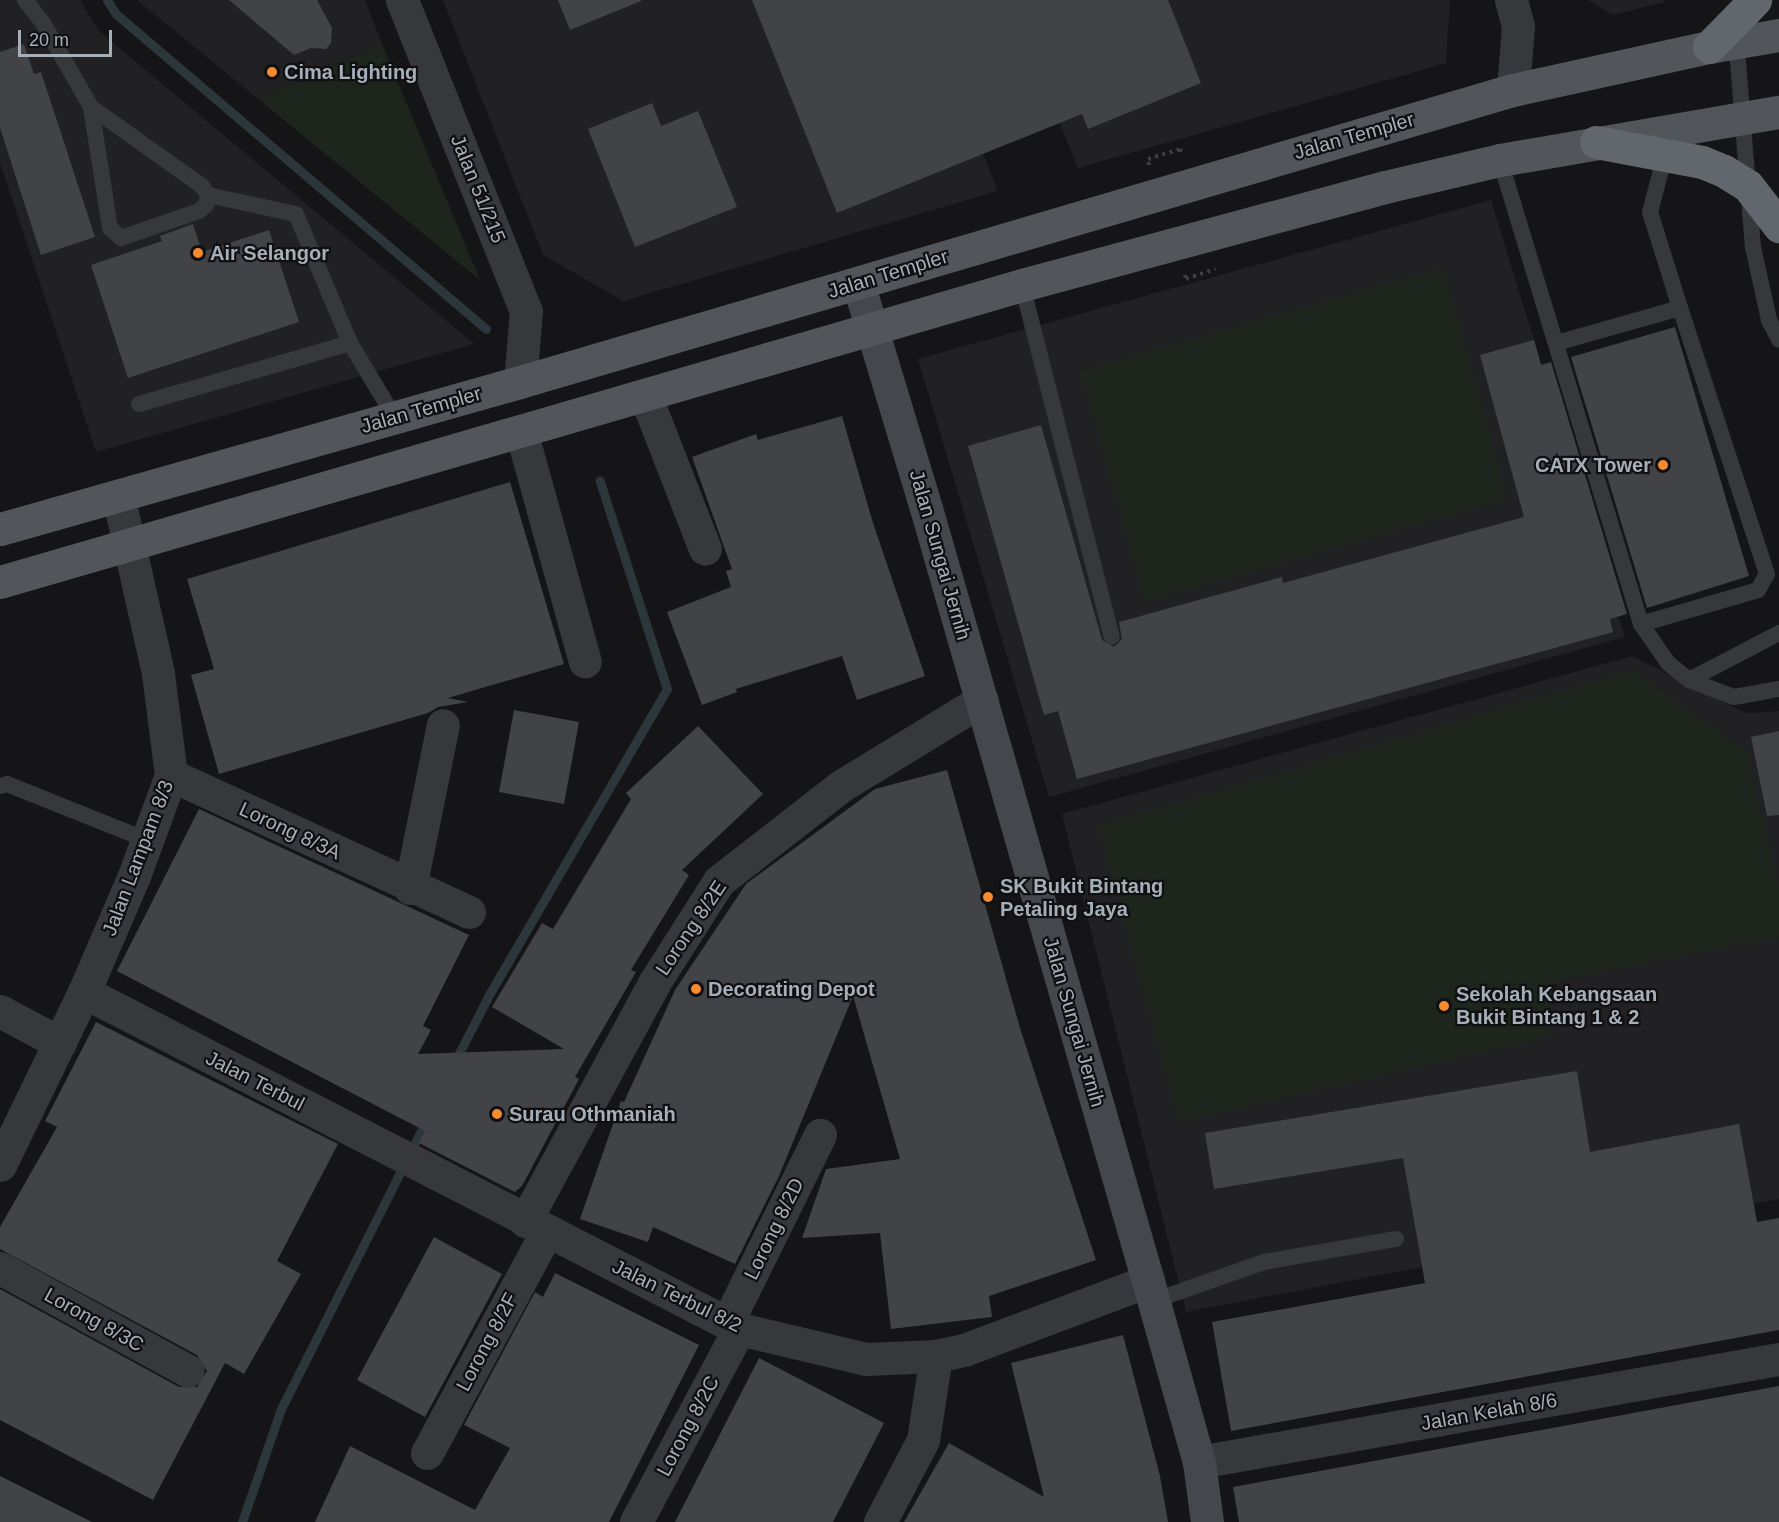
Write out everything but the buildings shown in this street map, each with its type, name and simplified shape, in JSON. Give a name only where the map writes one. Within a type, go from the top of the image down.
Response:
[{"type":"highway","points":[[1709,46],[1755,0]]},
{"type":"highway","points":[[1596,142],[1702,162],[1748,186],[1779,226]]},
{"type":"main road","name":"Jalan Templer","points":[[2,522],[118,496],[395,418],[1513,90],[1709,46],[1779,35]]},
{"type":"main road","points":[[0,582],[1022,285],[1385,187],[1500,160],[1779,112]]},
{"type":"street","name":"Jalan 51/215","points":[[402,0],[526,311],[520,382]]},
{"type":"street","points":[[1511,0],[1518,26],[1513,90]]},
{"type":"street","name":"Jalan Sungai Jernih","points":[[858,283],[982,700],[1151,1291],[1198,1462],[1207,1522]]},
{"type":"street","points":[[645,395],[705,549]]},
{"type":"street","points":[[520,431],[585,661]]},
{"type":"street","name":"Jalan Lampam 8/3","points":[[0,1165],[84,992],[147,840],[171,775],[158,673],[118,496]]},
{"type":"street","name":"Lorong 8/2E","points":[[536,1226],[654,983],[719,881],[841,786],[982,700]]},
{"type":"street","points":[[410,888],[443,725]]},
{"type":"street","name":"Lorong 8/3A","points":[[171,775],[410,888],[469,912]]},
{"type":"street","name":"Jalan Terbul","points":[[84,992],[427,1169]]},
{"type":"street","points":[[0,1011],[60,1042]]},
{"type":"street","name":"Lorong 8/2D","points":[[733,1326],[820,1135]]},
{"type":"street","name":"Jalan Terbul 8/2","points":[[427,1169],[733,1326],[867,1359],[936,1356],[964,1350],[1151,1291]]},
{"type":"street","name":"Lorong 8/2F","points":[[427,1453],[536,1226]]},
{"type":"street","name":"Lorong 8/3C","points":[[0,1268],[189,1371]]},
{"type":"street","name":"Lorong 8/2C","points":[[636,1522],[733,1326]]},
{"type":"street","points":[[880,1522],[923,1440],[936,1356]]},
{"type":"street","name":"Jalan Kelah 8/6","points":[[1198,1462],[1779,1359]]},
{"type":"lane","points":[[25,0],[43,23],[91,107],[110,228],[121,238],[199,211],[206,205],[208,195]]},
{"type":"lane","points":[[1733,0],[1753,247],[1769,320],[1779,340]]},
{"type":"lane","points":[[91,107],[202,186],[208,195],[296,214],[350,343],[395,418]]},
{"type":"lane","points":[[1641,624],[1758,590],[1767,574],[1650,212],[1665,155]]},
{"type":"lane","points":[[1500,160],[1641,624],[1668,663],[1689,680],[1734,697],[1779,689]]},
{"type":"lane","points":[[1022,285],[1112,637]]},
{"type":"lane","points":[[1556,343],[1680,308]]},
{"type":"lane","points":[[139,404],[350,343]]},
{"type":"lane","points":[[1689,680],[1779,633]]},
{"type":"lane","points":[[0,786],[7,784],[147,840]]},
{"type":"lane","points":[[1151,1291],[1264,1262],[1396,1239]]},
{"type":"path","points":[[1148,159],[1180,149]]},
{"type":"path","points":[[1186,279],[1219,268]]},
{"type":"shaded area","name":"Air Selangor","points":[[0,0],[80,0],[100,32],[474,344],[96,452],[0,163]]},
{"type":"shaded area","name":"Cima Lighting","points":[[137,0],[365,0],[382,44],[258,99]]},
{"type":"shaded area","points":[[443,0],[921,0],[998,191],[623,301],[543,255]]},
{"type":"shaded area","points":[[1009,0],[1450,0],[1446,63],[1078,168]]},
{"type":"shaded area","points":[[1588,0],[1664,0],[1664,2],[1613,15]]},
{"type":"shaded area","points":[[382,44],[480,280],[258,99]]},
{"type":"shaded area","points":[[1491,200],[1625,637],[1049,797],[918,359]]},
{"type":"shaded area","points":[[1443,267],[1508,499],[1145,602],[1080,371]]},
{"type":"shaded area","name":"Sekolah Kebangsaan Bukit Bintang 1 & 2","points":[[1632,656],[1746,713],[1779,711],[1779,1199],[1186,1312],[1062,814]]},
{"type":"shaded area","points":[[1633,670],[1746,752],[1779,882],[1779,937],[1549,982],[1549,1037],[1179,1122],[1098,826]]},
{"type":"waterway","points":[[107,0],[116,14],[486,329]]},
{"type":"waterway","points":[[454,1063],[490,993],[667,689],[600,481]]},
{"type":"waterway","points":[[242,1522],[281,1409],[427,1119]]},
{"type":"place","name":"Cima Lighting","points":[[272,72]]},
{"type":"place","name":"Air Selangor","points":[[198,253]]},
{"type":"place","name":"CATX Tower","points":[[1663,465]]},
{"type":"place","name":"SK Bukit Bintang Petaling Jaya","points":[[988,897]]},
{"type":"place","name":"Decorating Depot","points":[[696,989]]},
{"type":"place","name":"Sekolah Kebangsaan Bukit Bintang 1 & 2","points":[[1444,1006]]},
{"type":"place","name":"Surau Othmaniah","points":[[497,1114]]}]
